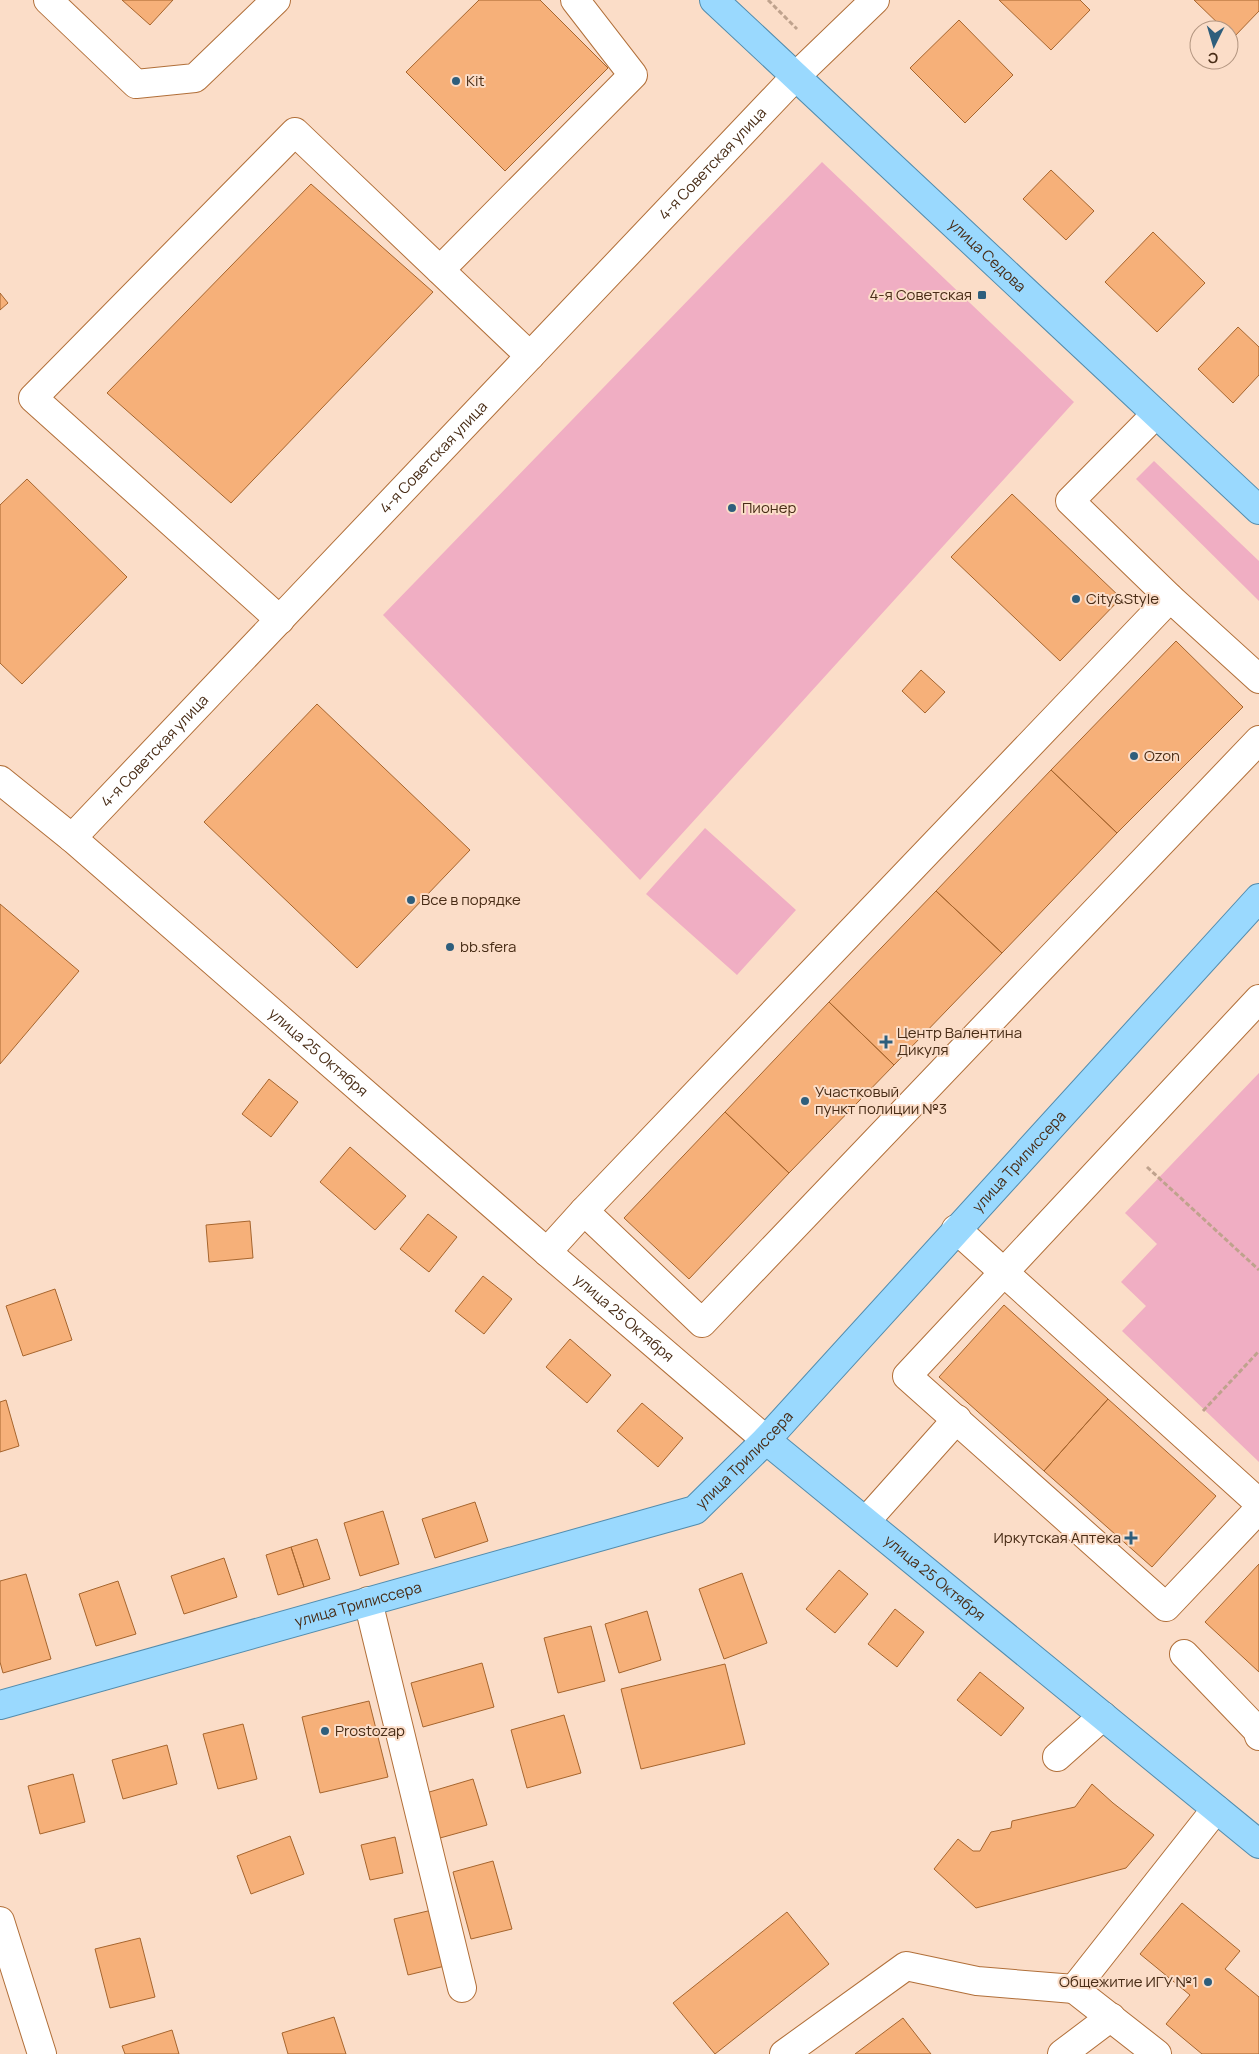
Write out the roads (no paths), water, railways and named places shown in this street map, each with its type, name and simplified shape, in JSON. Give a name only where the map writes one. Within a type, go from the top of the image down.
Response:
[{"type":"main road","name":"улица Седова","points":[[714,0],[1259,510]]},
{"type":"main road","name":"улица Трилиссера","points":[[0,1704],[695,1510],[766,1440],[1259,898]]},
{"type":"main road","name":"улица 25 Октября","points":[[766,1440],[1259,1844]]},
{"type":"street","points":[[48,0],[136,84],[195,78],[276,0]]},
{"type":"street","points":[[440,270],[633,75],[575,0]]},
{"type":"street","name":"4-я Советская улица","points":[[72,838],[795,77],[875,0]]},
{"type":"street","points":[[280,620],[33,398],[295,132],[530,356]]},
{"type":"street","points":[[1156,414],[1070,501],[1170,598],[1259,679]]},
{"type":"street","points":[[546,1252],[1170,598]]},
{"type":"street","points":[[584,1211],[702,1323],[1259,740]]},
{"type":"street","name":"улица 25 Октября","points":[[0,780],[72,838],[546,1252],[766,1440]]},
{"type":"street","points":[[1259,999],[907,1376],[1166,1607],[1259,1509]]},
{"type":"street","points":[[956,1229],[1003,1274],[1259,1503]]},
{"type":"street","points":[[866,1521],[957,1420]]},
{"type":"street","points":[[368,1601],[462,1988]]},
{"type":"street","points":[[1184,1654],[1257,1730],[1259,1736]]},
{"type":"street","points":[[1057,1757],[1103,1716]]},
{"type":"street","points":[[1074,1989],[1216,1809]]},
{"type":"street","points":[[0,1921],[42,2054]]},
{"type":"street","points":[[784,2054],[906,1966],[977,1981],[1074,1989],[1157,2054]]},
{"type":"street","points":[[1062,2054],[1110,2017]]},
{"type":"place","name":"Kit","points":[[456,81]]},
{"type":"place","name":"4-я Советская","points":[[982,295]]},
{"type":"place","name":"Пионер","points":[[732,508]]},
{"type":"place","name":"City&Style","points":[[1076,599]]},
{"type":"place","name":"Ozon","points":[[1134,756]]},
{"type":"place","name":"Все в порядке","points":[[411,900]]},
{"type":"place","name":"bb.sfera","points":[[450,947]]},
{"type":"place","name":"Центр Валентина Дикуля","points":[[886,1042]]},
{"type":"place","name":"Участковый пункт полиции №3","points":[[805,1101]]},
{"type":"place","name":"Иркутская Аптека","points":[[1131,1538]]},
{"type":"place","name":"Prostozap","points":[[325,1731]]},
{"type":"place","name":"Общежитие ИГУ №1","points":[[1208,1982]]}]
